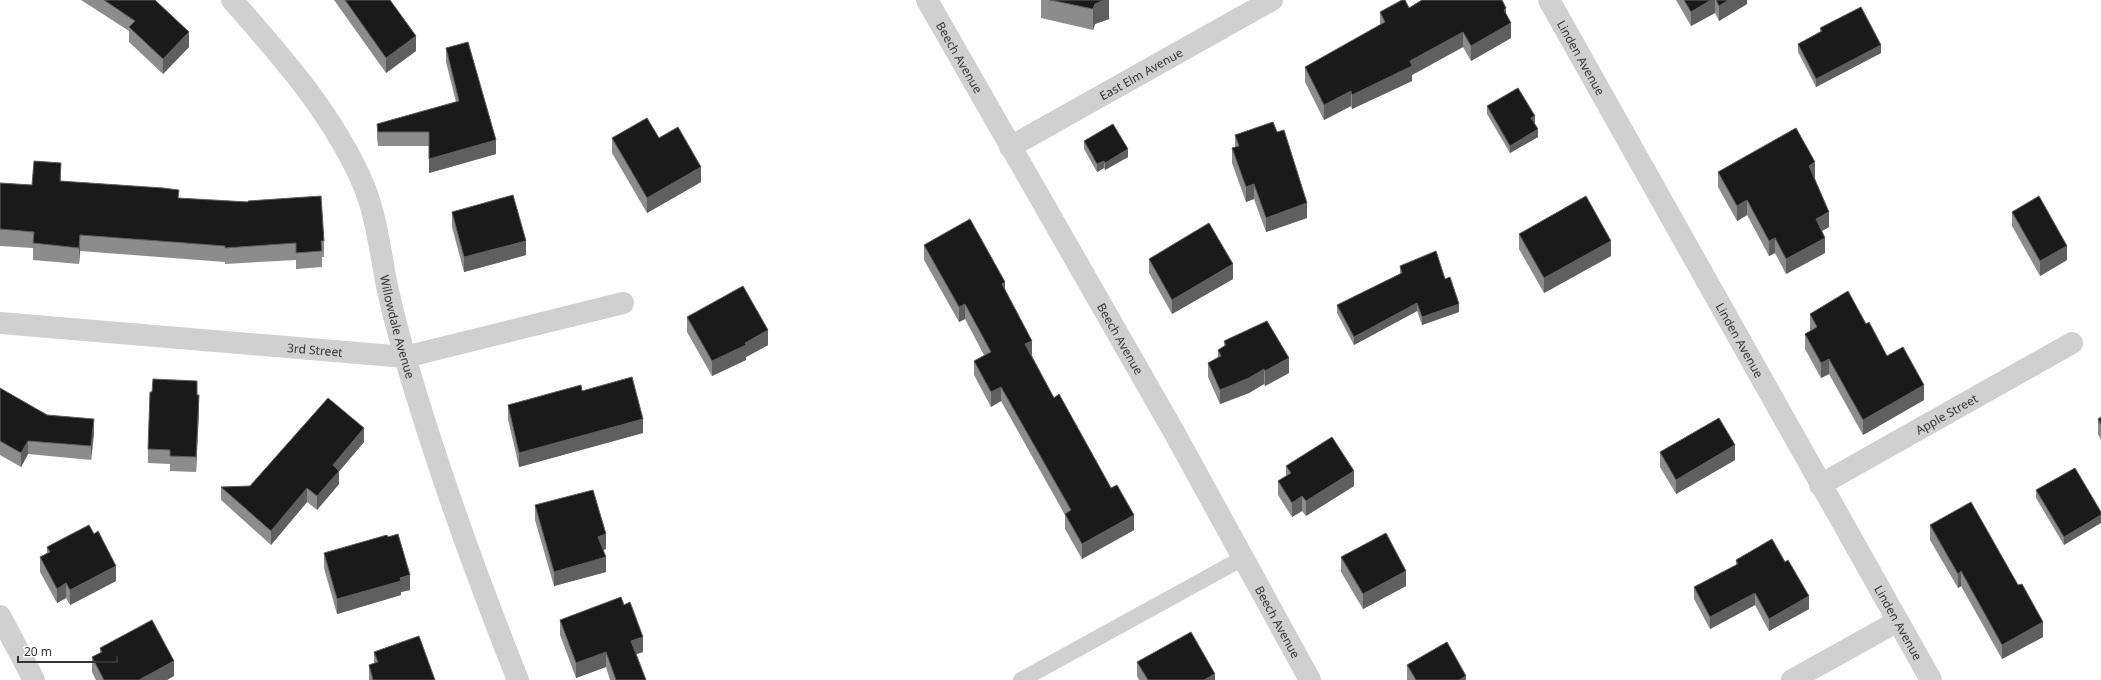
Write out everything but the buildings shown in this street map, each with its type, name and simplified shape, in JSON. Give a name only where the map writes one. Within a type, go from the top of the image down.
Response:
[{"type":"street","name":"Willowdale Avenue","points":[[232,0],[292,70],[331,123],[364,187],[374,220],[386,283],[405,357],[472,562],[518,680]]},
{"type":"street","name":"Beech Avenue","points":[[927,0],[1174,432],[1310,680]]},
{"type":"street","name":"East Elm Avenue","points":[[1010,147],[1272,0]]},
{"type":"street","name":"Linden Avenue","points":[[1549,0],[1820,485],[1931,680]]},
{"type":"street","name":"3rd Street","points":[[0,323],[405,357],[623,303]]},
{"type":"street","name":"Apple Street","points":[[1820,485],[2072,343]]},
{"type":"street","points":[[0,616],[34,680]]},
{"type":"street","points":[[1792,680],[1898,621]]},
{"type":"lane","points":[[1020,680],[1243,558]]}]
